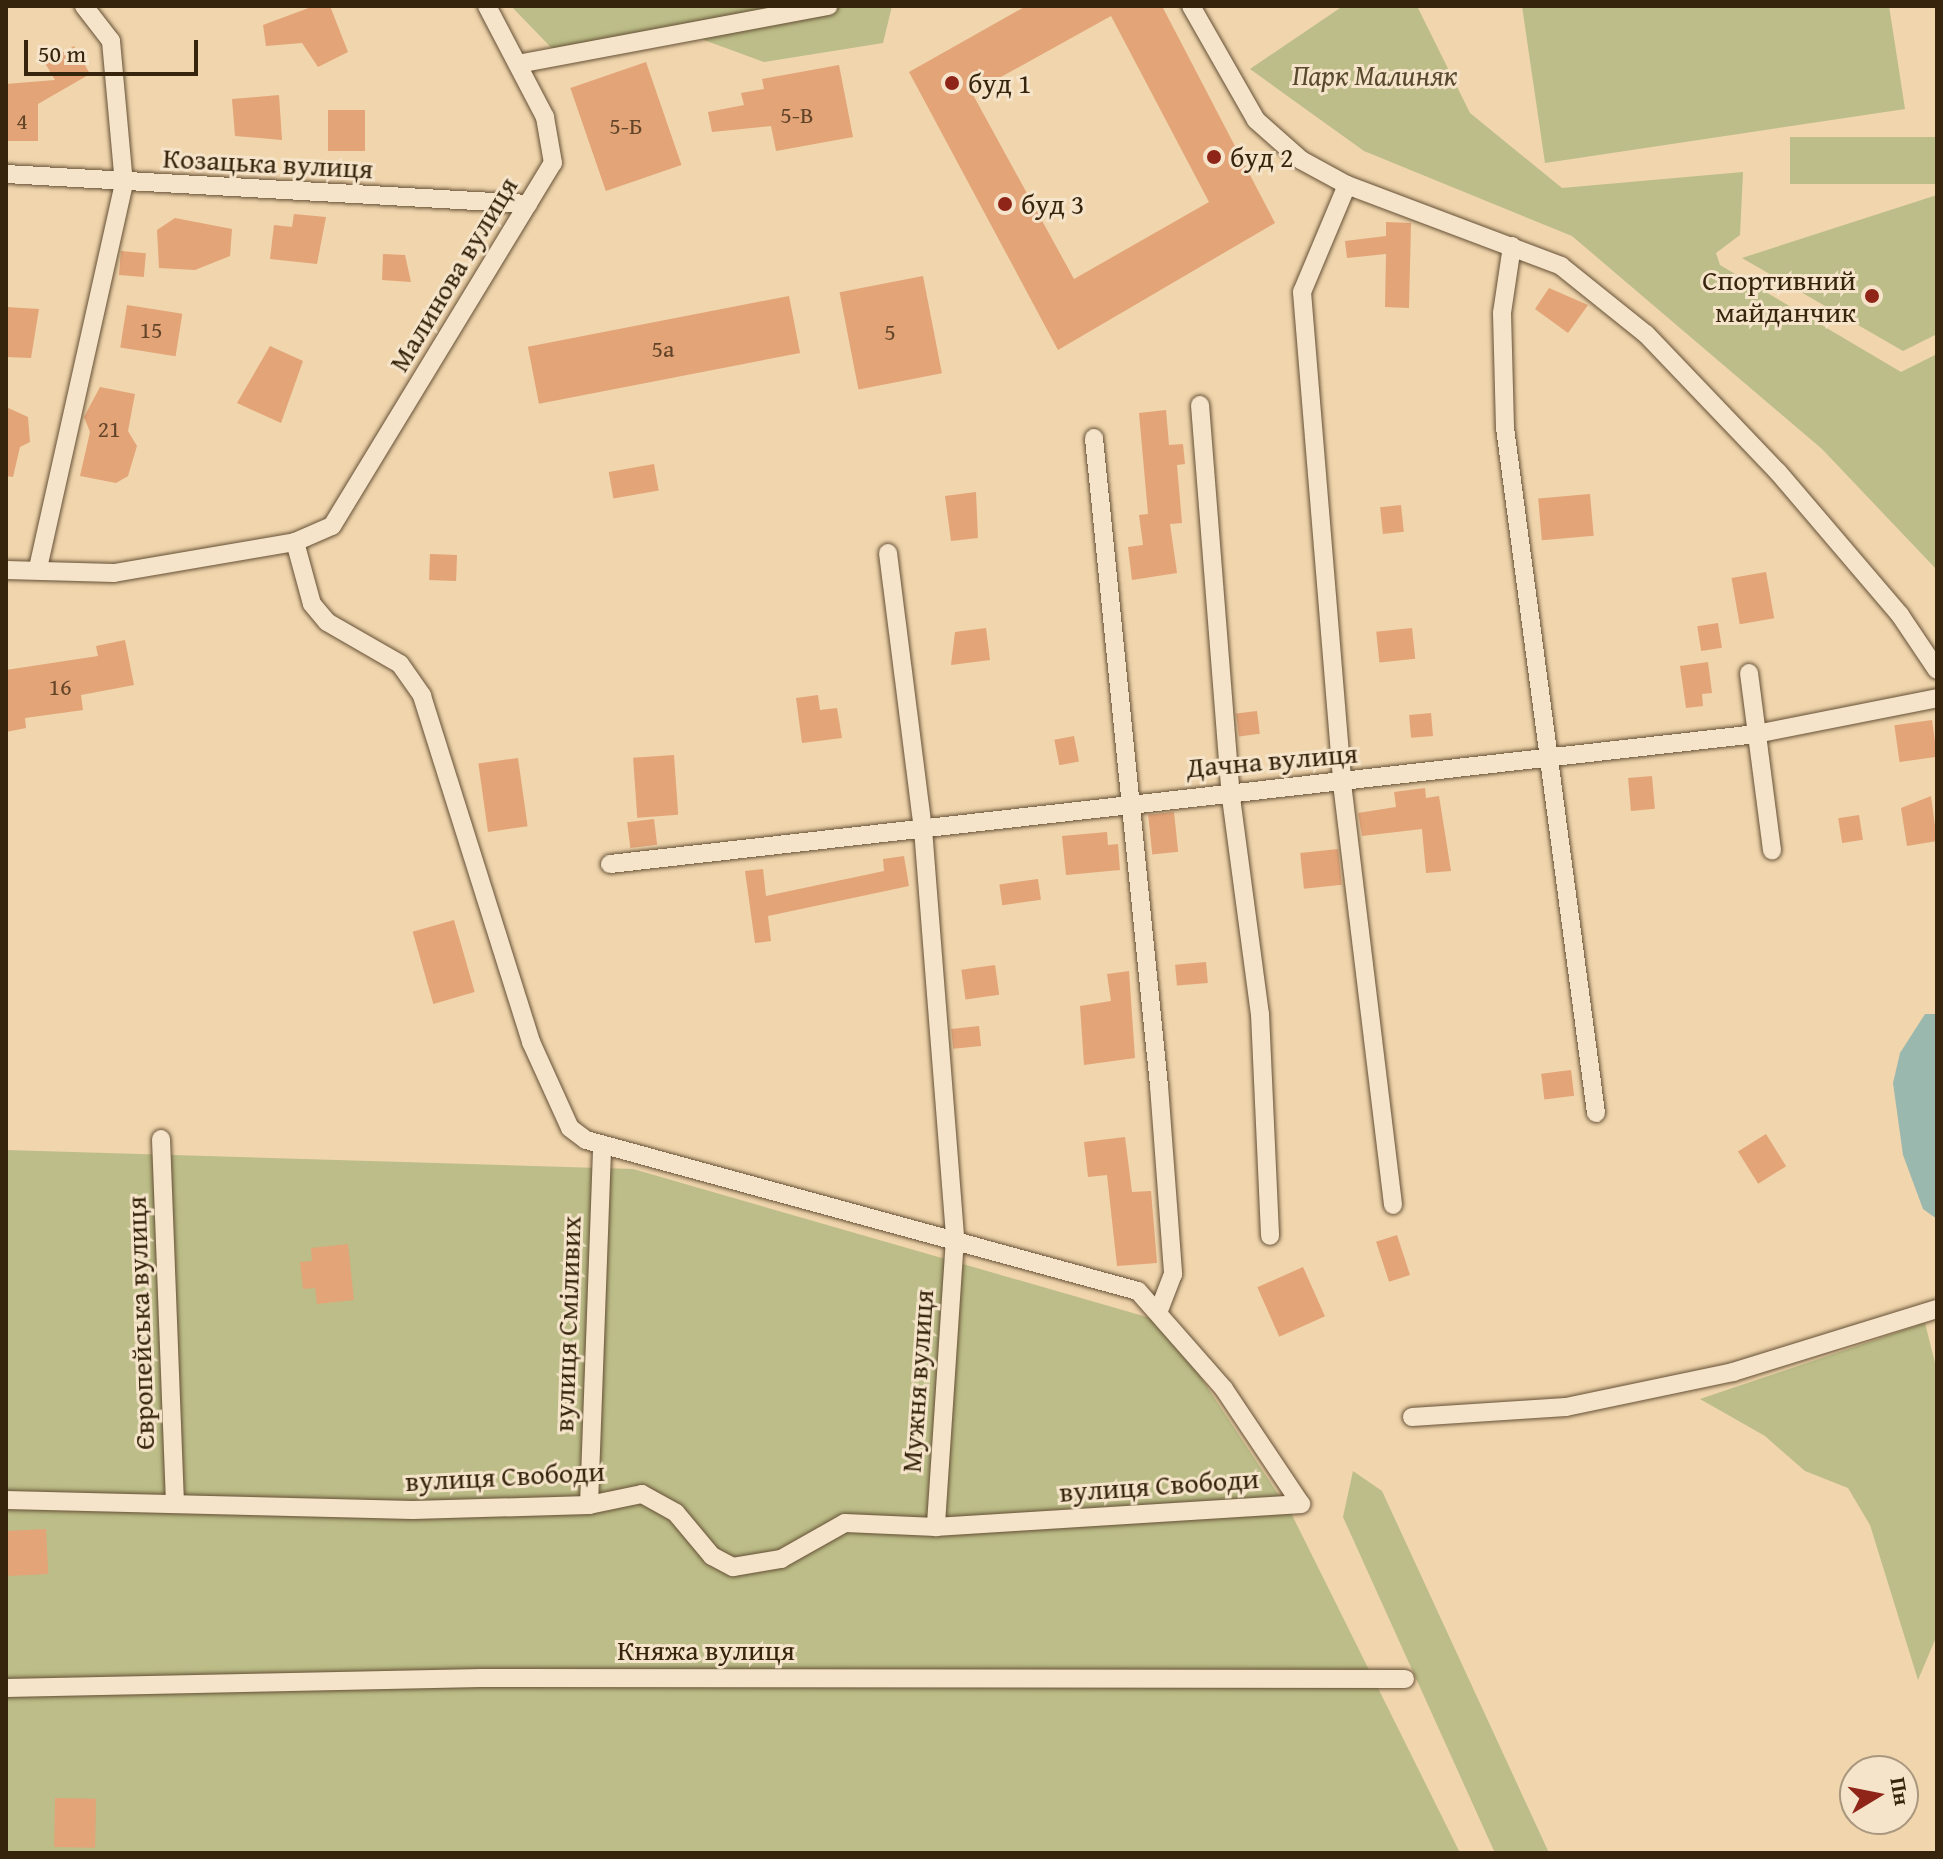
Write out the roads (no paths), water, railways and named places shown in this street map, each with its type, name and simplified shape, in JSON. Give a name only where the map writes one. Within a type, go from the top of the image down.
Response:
[{"type":"street","points":[[38,568],[124,184],[111,41],[84,6]]},
{"type":"street","name":"Малинова вулиця","points":[[6,570],[38,568],[114,573],[295,542],[332,526],[553,163],[545,117],[487,6]]},
{"type":"street","points":[[518,64],[829,6]]},
{"type":"street","points":[[1191,6],[1256,120],[1301,160],[1347,185],[1561,266],[1646,334],[1778,472],[1900,615],[1937,670]]},
{"type":"street","name":"Козацька вулиця","points":[[6,174],[124,184],[528,204]]},
{"type":"street","points":[[1347,185],[1302,292],[1342,783],[1393,1205]]},
{"type":"street","points":[[1512,246],[1502,313],[1505,428],[1552,757],[1596,1113]]},
{"type":"street","points":[[1200,405],[1230,790],[1260,1014],[1270,1236]]},
{"type":"street","points":[[295,542],[312,604],[327,622],[400,664],[422,696],[548,1088],[570,1128],[602,1145],[1111,1280],[1138,1291],[1159,1311],[1173,1274],[1094,438]]},
{"type":"street","name":"Мужня вулиця","points":[[888,553],[923,829],[955,1238],[936,1527]]},
{"type":"street","points":[[1749,673],[1772,851]]},
{"type":"street","name":"Дачна вулиця","points":[[610,864],[1230,790],[1342,783],[1756,734],[1937,698]]},
{"type":"street","name":"Європейська вулиця","points":[[161,1139],[175,1504]]},
{"type":"street","name":"вулиця Сміливих","points":[[589,1505],[602,1145]]},
{"type":"street","points":[[1412,1417],[1612,1397],[1733,1372],[1937,1309]]},
{"type":"street","name":"вулиця Свободи","points":[[6,1500],[175,1504],[589,1505],[642,1494],[676,1513],[712,1556],[733,1567],[781,1559],[845,1523],[936,1527],[1301,1504],[1159,1311]]},
{"type":"street","name":"Княжа вулиця","points":[[6,1688],[481,1678],[1405,1679]]},
{"type":"water","points":[[1925,1014],[1937,1014],[1937,1219],[1923,1209],[1903,1155],[1893,1083],[1900,1053]]},
{"type":"place","name":"буд 1","points":[[952,83]]},
{"type":"place","name":"буд 2","points":[[1214,157]]},
{"type":"place","name":"буд 3","points":[[1005,204]]},
{"type":"place","name":"Спортивний майданчик","points":[[1872,296]]},
{"type":"park label","name":"Парк Малиняк","points":[[1375,75]]}]
